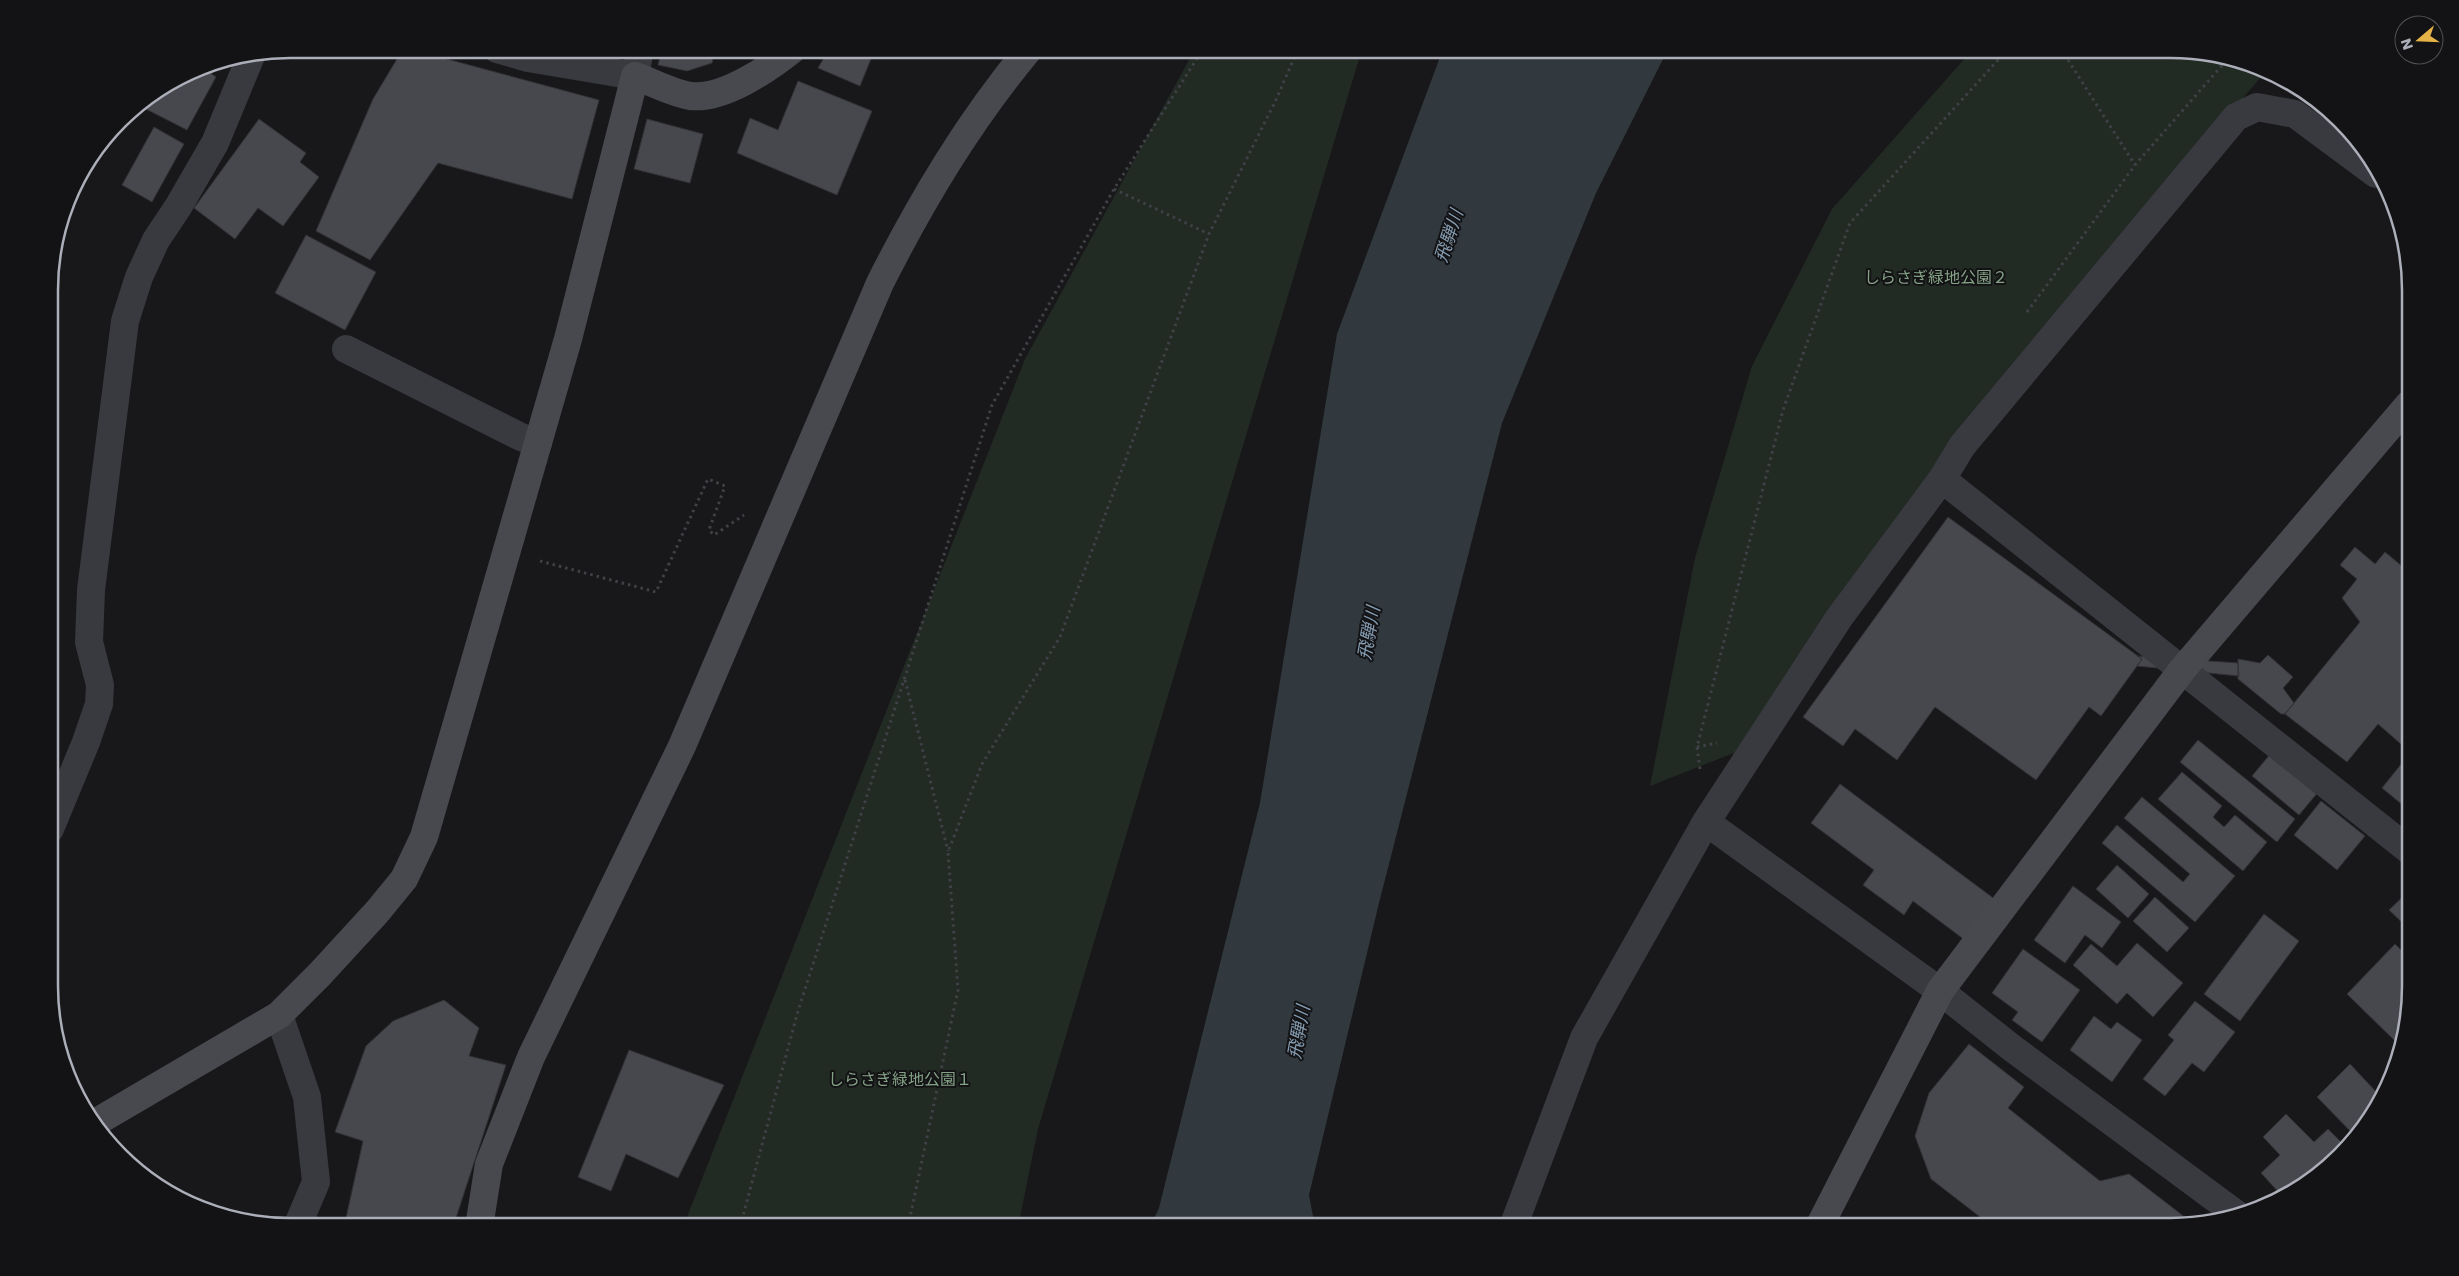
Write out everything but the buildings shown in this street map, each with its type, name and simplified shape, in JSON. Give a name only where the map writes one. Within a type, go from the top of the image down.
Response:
[{"type":"street","points":[[528,58],[635,76],[689,96],[710,95],[741,83],[770,67],[782,58]]},
{"type":"street","points":[[100,1120],[279,1015],[327,968],[404,878],[424,837],[568,340],[638,58]]},
{"type":"street","points":[[480,1218],[489,1164],[531,1057],[682,746],[880,284],[917,210],[961,138],[1021,58]]},
{"type":"street","points":[[58,810],[86,742],[99,704],[100,685],[89,642],[91,590],[125,321],[138,277],[156,240],[178,207],[215,143],[249,61]]},
{"type":"street","points":[[1516,1218],[1584,1038],[1706,822],[1839,618],[1942,479],[1962,446],[2236,117],[2257,107],[2295,114],[2365,166]]},
{"type":"street","points":[[346,348],[521,437],[538,443]]},
{"type":"street","points":[[1824,1218],[1940,991],[2182,670],[2402,412]]},
{"type":"street","points":[[1942,479],[2402,845]]},
{"type":"street","points":[[1706,822],[1940,991],[2012,1048],[2231,1210]]},
{"type":"street","points":[[279,1015],[307,1097],[316,1182],[301,1218]]},
{"type":"path","points":[[742,1218],[798,1011],[992,405],[1114,189],[1197,58]]},
{"type":"path","points":[[948,852],[982,764],[1060,637],[1209,234],[1294,58]]},
{"type":"path","points":[[1706,822],[1697,747],[1783,410],[1850,222],[2000,58]]},
{"type":"path","points":[[2067,58],[2136,165]]},
{"type":"path","points":[[1114,189],[1209,234]]},
{"type":"path","points":[[507,552],[656,592],[708,479],[725,486],[709,530],[714,535],[761,503],[782,512]]},
{"type":"path","points":[[905,680],[948,852],[958,990],[910,1218]]},
{"type":"green space","name":"しらさぎ緑地公園１","points":[[1190,58],[1359,58],[1038,1129],[1020,1218],[687,1218],[1025,359]]},
{"type":"green space","name":"しらさぎ緑地公園２","points":[[1965,58],[2184,58],[2229,65],[2261,76],[2148,210],[1744,749],[1650,786],[1695,558],[1752,366],[1832,209]]},
{"type":"water","name":"飛騨川","points":[[1440,58],[1664,58],[1596,193],[1502,423],[1379,903],[1309,1195],[1313,1218],[1154,1218],[1159,1208],[1260,803],[1337,334]]}]
